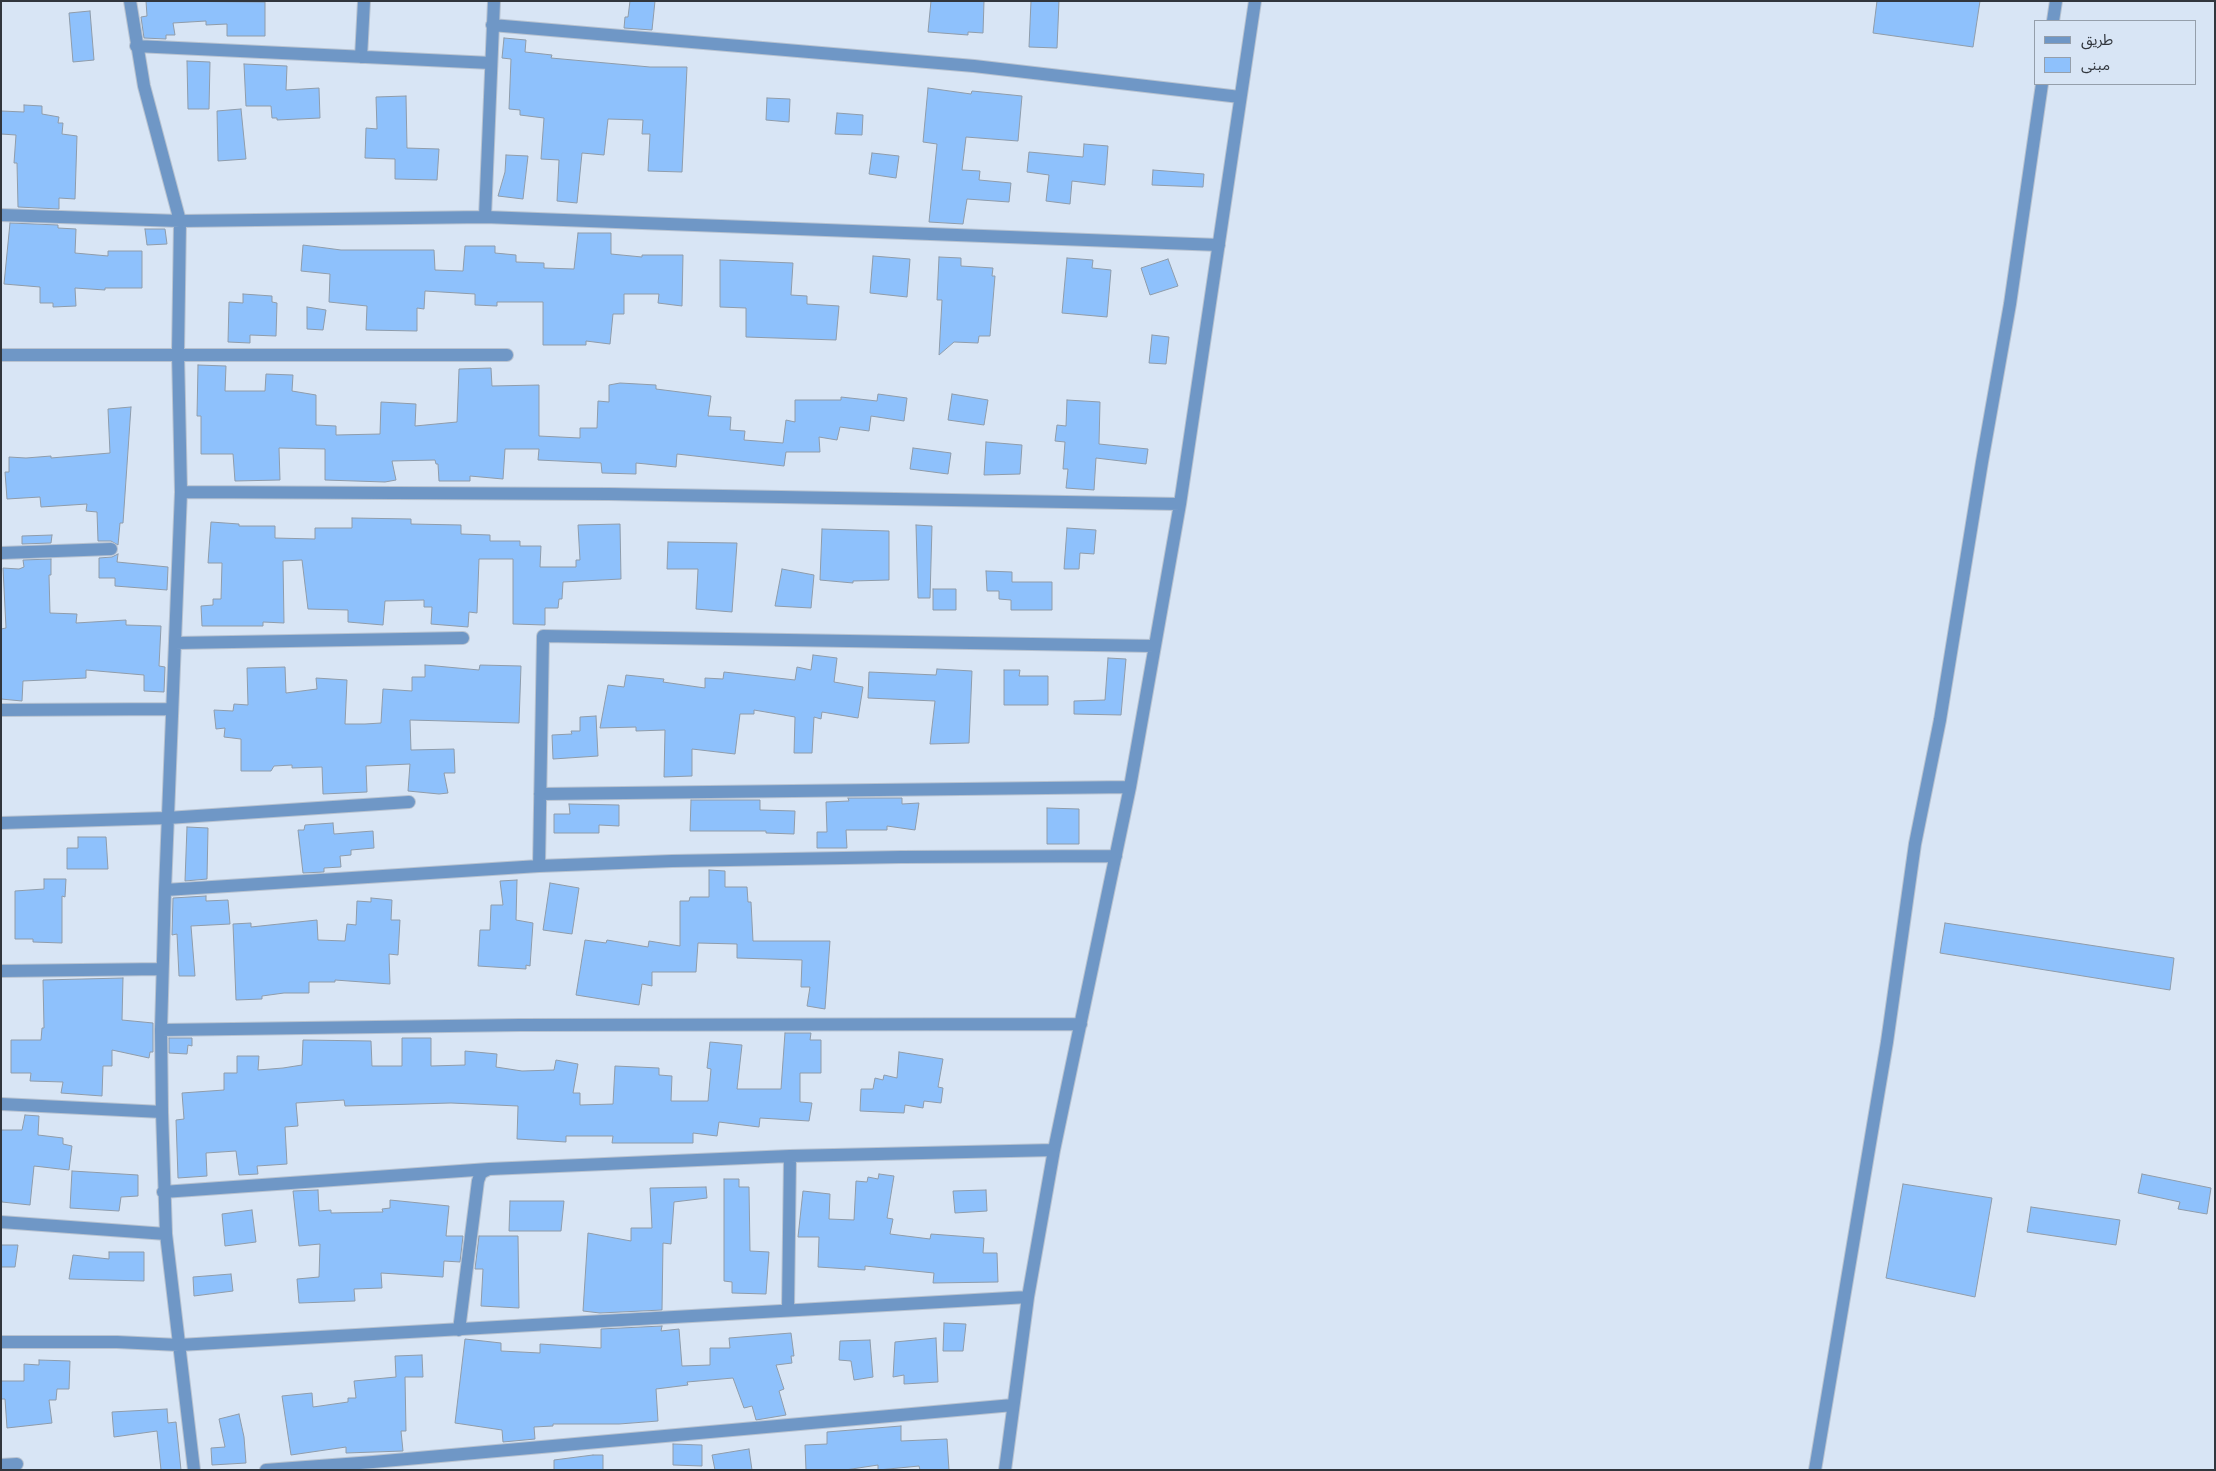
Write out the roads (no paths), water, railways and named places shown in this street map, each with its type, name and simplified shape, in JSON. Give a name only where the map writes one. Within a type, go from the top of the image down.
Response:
[{"type":"street","points":[[130,1],[144,86],[180,221],[178,353],[181,492],[171,709],[161,1030],[163,1192],[166,1234],[194,1470]]},
{"type":"street","points":[[361,57],[364,1]]},
{"type":"street","points":[[485,217],[494,1]]},
{"type":"street","points":[[1005,1470],[1028,1297],[1054,1150],[1130,787],[1180,504],[1255,1]]},
{"type":"street","points":[[2053,20],[2056,1]]},
{"type":"street","points":[[492,25],[940,63],[1240,97]]},
{"type":"street","points":[[136,46],[491,63]]},
{"type":"street","points":[[1815,1470],[1887,1042],[1915,844],[1940,720],[2010,304],[2042,85]]},
{"type":"street","points":[[1,215],[180,221],[485,217],[1219,245]]},
{"type":"street","points":[[1,355],[178,353],[507,355]]},
{"type":"street","points":[[181,492],[599,494],[1180,504]]},
{"type":"street","points":[[1,553],[111,549]]},
{"type":"street","points":[[539,866],[543,636],[1154,646]]},
{"type":"street","points":[[175,643],[463,638]]},
{"type":"street","points":[[1,710],[171,709]]},
{"type":"street","points":[[540,794],[1130,787]]},
{"type":"street","points":[[1,823],[167,818],[408,802]]},
{"type":"street","points":[[165,890],[539,866],[901,857],[1116,856]]},
{"type":"street","points":[[1,970],[162,969]]},
{"type":"street","points":[[161,1030],[520,1025],[1081,1024]]},
{"type":"street","points":[[1,1104],[162,1112]]},
{"type":"street","points":[[163,1192],[489,1169],[790,1156],[1054,1150]]},
{"type":"street","points":[[788,1310],[790,1156]]},
{"type":"street","points":[[459,1330],[477,1185],[481,1173],[489,1169]]},
{"type":"street","points":[[1,1222],[166,1234]]},
{"type":"street","points":[[1,1342],[117,1342],[179,1345],[1028,1297]]},
{"type":"street","points":[[266,1470],[392,1461],[1013,1405]]},
{"type":"street","points":[[1,1465],[17,1464]]}]
